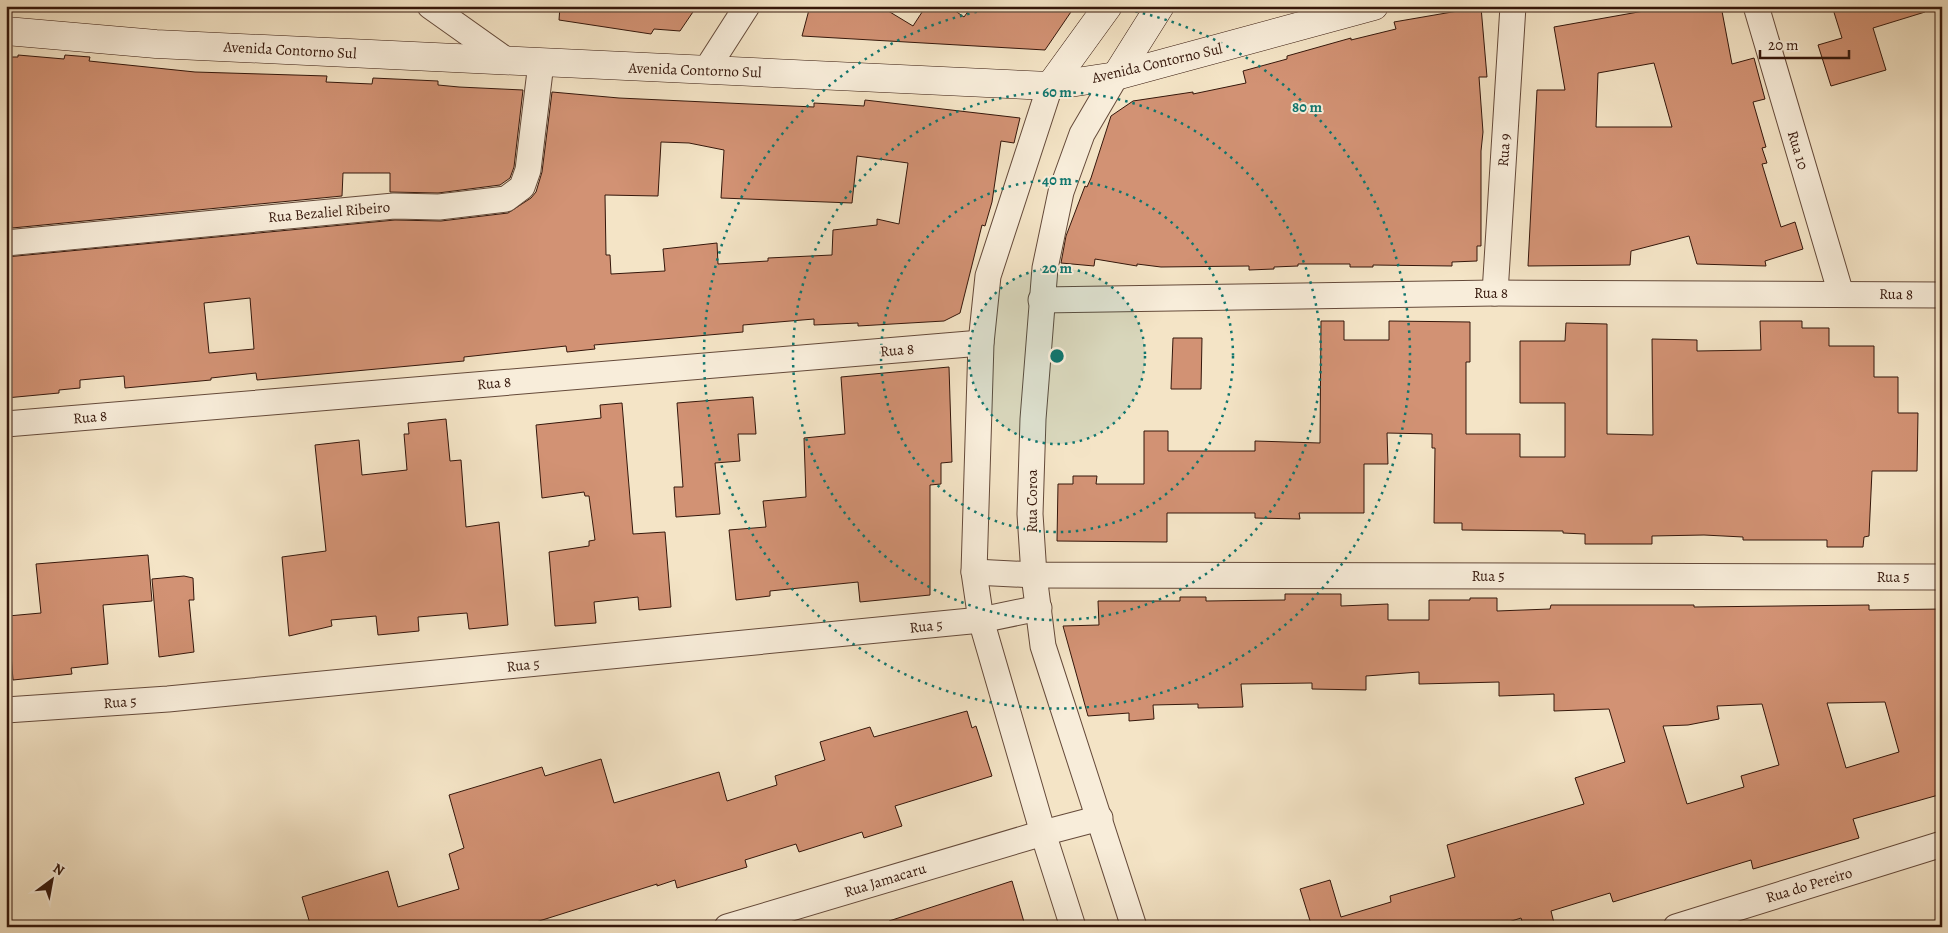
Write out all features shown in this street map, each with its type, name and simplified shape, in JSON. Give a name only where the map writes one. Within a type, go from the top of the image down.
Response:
[{"type":"street","points":[[430,6],[506,60]]},
{"type":"street","points":[[706,70],[747,6]]},
{"type":"street","points":[[1073,927],[1043,833],[981,620],[974,572],[981,343],[988,276],[1050,86],[1108,6]]},
{"type":"street","points":[[1116,76],[1160,6]]},
{"type":"street","name":"Avenida Contorno Sul","points":[[6,31],[156,44],[1050,86],[1116,76],[1374,6]]},
{"type":"street","name":"Rua 9","points":[[1495,293],[1513,6]]},
{"type":"street","name":"Rua 10","points":[[1756,6],[1841,294]]},
{"type":"street","name":"Rua Bezaliel Ribeiro","points":[[6,243],[394,206],[439,207],[506,199],[522,187],[528,170],[541,63]]},
{"type":"street","name":"Rua Coroa","points":[[1116,76],[1082,134],[1061,192],[1045,268],[1033,419],[1030,514],[1034,575],[1043,646],[1134,927]]},
{"type":"street","name":"Rua 8","points":[[1041,300],[1495,293],[1942,295]]},
{"type":"street","name":"Rua 8","points":[[6,424],[981,343]]},
{"type":"street","name":"Rua 5","points":[[974,572],[1034,575],[1942,577]]},
{"type":"street","name":"Rua 5","points":[[6,710],[168,699],[981,620],[1039,608]]},
{"type":"street","name":"Rua Jamacaru","points":[[727,927],[1043,833],[1100,818]]},
{"type":"street","name":"Rua do Pereiro","points":[[1676,927],[1942,844]]},
{"type":"building","points":[[560,6],[697,6],[680,31],[654,29],[651,34],[559,20]]},
{"type":"building","points":[[810,6],[880,6],[913,26],[926,6],[948,6],[964,17],[972,6],[1075,6],[1045,50],[802,36]]},
{"type":"building","points":[[1672,6],[1721,6],[1732,64],[1754,58],[1765,99],[1753,102],[1766,147],[1762,148],[1767,163],[1762,164],[1781,227],[1795,222],[1803,249],[1765,261],[1766,266],[1697,264],[1689,236],[1631,251],[1630,265],[1528,266],[1537,90],[1565,90],[1554,27]],"holes":[[[1654,63],[1672,127],[1596,127],[1598,73]]]},
{"type":"building","points":[[1832,6],[1925,6],[1925,12],[1873,28],[1886,70],[1831,86],[1818,45],[1842,38]]},
{"type":"building","points":[[1481,7],[1487,77],[1479,77],[1483,132],[1481,151],[1481,246],[1477,246],[1477,261],[1452,262],[1452,266],[1373,265],[1373,267],[1350,267],[1350,264],[1298,264],[1298,266],[1274,267],[1274,269],[1249,270],[1249,266],[1161,267],[1137,264],[1137,266],[1095,259],[1094,266],[1061,263],[1066,236],[1085,186],[1087,187],[1091,178],[1111,116],[1133,101],[1193,92],[1193,94],[1246,83],[1243,71],[1287,59],[1287,56],[1351,38],[1351,40],[1396,29],[1394,22]]},
{"type":"building","points":[[18,55],[64,59],[65,55],[90,57],[89,61],[195,72],[327,76],[326,82],[372,84],[373,78],[438,81],[438,85],[523,90],[514,167],[510,178],[500,185],[438,193],[390,192],[390,173],[343,173],[342,196],[12,228],[9,169],[6,169],[6,57],[18,57]]},
{"type":"building","points":[[552,92],[619,98],[814,107],[814,103],[864,106],[865,100],[1020,118],[1014,143],[1001,141],[992,202],[985,226],[982,225],[960,313],[944,321],[858,326],[858,323],[814,325],[814,319],[743,325],[743,332],[594,345],[595,349],[567,352],[566,346],[464,357],[464,361],[257,380],[256,373],[211,378],[211,380],[125,388],[124,376],[80,380],[80,388],[59,390],[59,393],[6,398],[6,257],[395,220],[441,221],[508,213],[531,198],[536,192],[542,172]],"holes":[[[661,142],[689,143],[724,150],[721,198],[852,203],[857,156],[908,163],[899,224],[877,219],[877,225],[833,230],[832,255],[768,258],[768,261],[718,264],[717,243],[663,249],[665,271],[611,274],[610,255],[606,255],[605,195],[658,196]],[[250,298],[254,349],[209,353],[204,303]]]},
{"type":"building","points":[[1321,321],[1344,321],[1344,340],[1389,340],[1389,321],[1470,322],[1470,362],[1466,362],[1466,434],[1520,434],[1520,457],[1565,457],[1565,403],[1520,403],[1520,341],[1565,341],[1566,323],[1607,324],[1607,434],[1653,435],[1652,339],[1697,340],[1697,351],[1761,350],[1760,321],[1802,321],[1802,328],[1829,328],[1829,346],[1874,346],[1874,377],[1898,377],[1898,413],[1918,413],[1917,471],[1872,471],[1869,536],[1864,537],[1863,547],[1827,547],[1827,540],[1743,540],[1743,537],[1704,535],[1652,536],[1652,544],[1585,544],[1585,534],[1563,533],[1563,531],[1462,530],[1462,523],[1434,523],[1435,448],[1432,448],[1432,434],[1387,433],[1388,464],[1364,464],[1364,513],[1299,513],[1300,519],[1255,518],[1255,513],[1167,513],[1167,542],[1057,541],[1058,484],[1073,484],[1073,476],[1097,476],[1096,484],[1144,484],[1144,431],[1168,431],[1168,451],[1255,451],[1255,441],[1320,443]]},
{"type":"building","points":[[1173,338],[1202,338],[1201,389],[1171,389]]},
{"type":"building","points":[[949,367],[952,462],[941,463],[941,484],[930,485],[930,595],[860,602],[858,582],[770,591],[770,596],[736,600],[729,530],[766,527],[763,501],[806,497],[804,438],[845,434],[841,377]]},
{"type":"building","points":[[753,397],[756,434],[738,434],[740,461],[715,463],[720,514],[676,517],[674,487],[683,487],[677,403]]},
{"type":"building","points":[[622,403],[633,534],[665,532],[671,607],[639,610],[638,597],[594,602],[596,623],[555,626],[549,552],[589,546],[589,541],[595,540],[589,496],[585,496],[584,492],[542,498],[536,425],[601,418],[600,405]]},
{"type":"building","points":[[446,419],[450,461],[461,460],[466,527],[499,522],[508,625],[469,629],[467,613],[418,617],[419,631],[378,635],[376,616],[331,620],[332,626],[289,636],[282,557],[326,551],[315,445],[359,440],[362,475],[407,470],[404,434],[409,434],[408,423]]},
{"type":"building","points":[[148,555],[152,601],[103,605],[108,664],[71,668],[72,674],[13,680],[8,616],[41,613],[36,564]]},
{"type":"building","points":[[184,576],[193,578],[194,600],[189,600],[194,652],[159,657],[152,579]]},
{"type":"building","points":[[1285,594],[1341,594],[1341,606],[1388,604],[1388,620],[1429,620],[1429,600],[1470,600],[1470,598],[1497,598],[1497,611],[1550,609],[1551,605],[1694,605],[1694,607],[1869,605],[1869,610],[1942,609],[1942,794],[1853,819],[1859,838],[1753,869],[1751,860],[1613,902],[1610,893],[1551,911],[1555,927],[1524,927],[1521,918],[1493,927],[1312,927],[1300,889],[1330,880],[1341,917],[1391,902],[1390,896],[1455,877],[1447,845],[1584,804],[1575,778],[1625,762],[1609,709],[1554,711],[1554,694],[1499,696],[1499,682],[1419,684],[1419,672],[1366,676],[1366,690],[1312,689],[1312,683],[1241,684],[1243,707],[1198,708],[1198,704],[1153,705],[1154,719],[1129,721],[1129,713],[1088,716],[1063,626],[1099,625],[1098,601],[1180,601],[1180,597],[1206,597],[1206,601],[1285,600]],"holes":[[[1885,702],[1899,752],[1846,768],[1827,703]],[[1762,704],[1779,765],[1741,776],[1744,787],[1687,804],[1663,726],[1688,725],[1719,719],[1717,706]]]},
{"type":"building","points":[[967,711],[972,728],[976,726],[992,776],[895,806],[902,826],[864,838],[862,832],[799,852],[796,844],[745,860],[747,867],[677,888],[675,880],[657,886],[657,884],[520,927],[311,927],[302,897],[388,871],[398,907],[459,889],[449,854],[464,848],[449,795],[542,767],[545,776],[601,759],[614,803],[719,772],[727,801],[777,785],[775,776],[825,760],[820,742],[870,727],[874,737]]},
{"type":"building","points":[[1012,881],[1024,922],[1008,927],[890,927],[889,921]]}]
